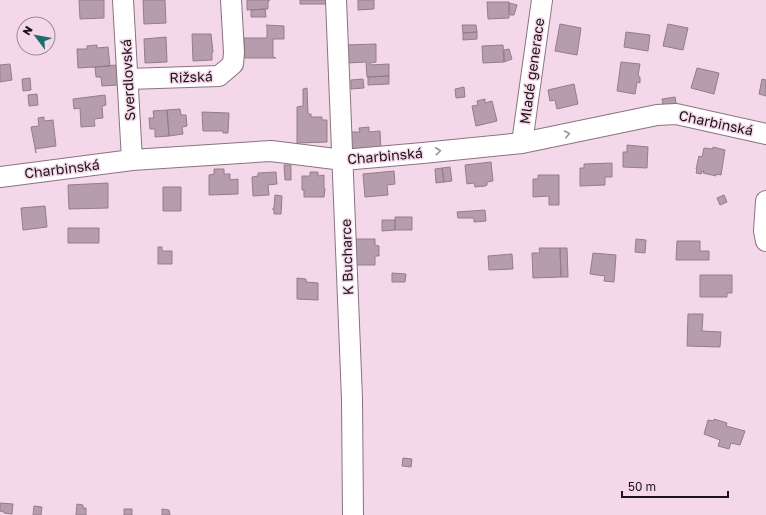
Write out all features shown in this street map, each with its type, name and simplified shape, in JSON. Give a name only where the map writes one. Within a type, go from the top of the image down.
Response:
[{"type":"street","name":"Sverdlovská","points":[[123,0],[132,160]]},
{"type":"street","name":"Rižská","points":[[128,78],[219,76],[233,64],[234,52],[231,0]]},
{"type":"street","name":"K Bucharce","points":[[336,0],[352,399],[353,515]]},
{"type":"street","name":"Mladé generace","points":[[522,143],[542,0]]},
{"type":"street","name":"Charbinská","points":[[0,177],[132,160],[271,151],[343,160],[522,143],[657,115],[676,114],[766,134]]},
{"type":"street","points":[[766,201],[764,231],[766,241]]},
{"type":"building","points":[[79,0],[104,0],[104,18],[80,19]]},
{"type":"building","points":[[143,0],[165,0],[166,23],[144,24]]},
{"type":"building","points":[[247,0],[270,0],[268,2],[268,9],[247,10]]},
{"type":"building","points":[[300,0],[326,0],[326,4],[300,4]]},
{"type":"building","points":[[358,0],[374,0],[374,9],[358,10]]},
{"type":"building","points":[[487,2],[509,2],[509,18],[488,19]]},
{"type":"building","points":[[509,3],[517,5],[514,15],[510,15]]},
{"type":"building","points":[[265,9],[266,17],[251,17],[251,10]]},
{"type":"building","points":[[560,24],[581,28],[577,55],[555,51]]},
{"type":"building","points":[[668,24],[688,28],[683,50],[663,46]]},
{"type":"building","points":[[266,25],[284,26],[284,39],[273,39],[273,57],[276,58],[245,58],[244,38],[267,38]]},
{"type":"building","points":[[462,25],[476,25],[477,32],[463,33]]},
{"type":"building","points":[[477,32],[477,39],[463,40],[463,33]]},
{"type":"building","points":[[626,32],[650,35],[648,51],[624,47]]},
{"type":"building","points":[[192,34],[211,34],[213,52],[212,60],[193,61]]},
{"type":"building","points":[[166,37],[167,62],[145,63],[144,39]]},
{"type":"building","points":[[376,44],[376,62],[370,63],[370,65],[389,64],[389,76],[367,77],[366,62],[347,63],[346,45]]},
{"type":"building","points":[[97,45],[97,48],[108,47],[110,66],[78,68],[77,49],[87,49],[87,46]]},
{"type":"building","points":[[503,45],[504,62],[483,63],[482,46]]},
{"type":"building","points":[[509,49],[512,59],[504,62],[504,50]]},
{"type":"building","points":[[621,62],[640,64],[638,76],[640,77],[640,83],[637,82],[635,94],[617,91]]},
{"type":"building","points":[[10,64],[12,80],[0,82],[0,65]]},
{"type":"building","points":[[116,65],[118,85],[102,86],[101,77],[96,77],[95,67]]},
{"type":"building","points":[[697,68],[719,73],[714,94],[691,88]]},
{"type":"building","points":[[389,76],[389,84],[368,85],[368,77]]},
{"type":"building","points":[[30,78],[31,90],[23,91],[22,79]]},
{"type":"building","points":[[363,79],[364,88],[351,89],[351,80]]},
{"type":"building","points":[[762,79],[766,80],[766,96],[759,94]]},
{"type":"building","points":[[574,84],[578,104],[557,109],[555,100],[550,101],[548,90]]},
{"type":"building","points":[[464,87],[465,97],[456,98],[455,89]]},
{"type":"building","points":[[307,88],[308,114],[311,114],[311,117],[322,117],[322,120],[327,120],[327,142],[297,143],[297,107],[303,106],[303,89]]},
{"type":"building","points":[[37,94],[38,105],[29,106],[28,95]]},
{"type":"building","points":[[105,95],[106,105],[102,106],[103,118],[94,119],[95,126],[81,127],[80,108],[74,109],[73,99]]},
{"type":"building","points":[[675,97],[677,108],[664,110],[662,99]]},
{"type":"building","points":[[485,99],[485,103],[492,101],[497,121],[476,126],[472,106],[478,105],[477,101]]},
{"type":"building","points":[[180,109],[181,115],[186,115],[187,126],[182,127],[183,134],[169,136],[167,110]]},
{"type":"building","points":[[167,110],[169,136],[155,137],[155,129],[150,129],[149,118],[154,118],[153,111]]},
{"type":"building","points":[[202,112],[229,113],[228,133],[223,133],[223,131],[203,131]]},
{"type":"building","points":[[44,117],[44,121],[53,120],[56,146],[35,149],[31,127],[39,126],[38,118]]},
{"type":"building","points":[[369,127],[369,132],[380,131],[381,151],[350,151],[349,132],[360,132],[359,128]]},
{"type":"building","points":[[627,145],[648,147],[647,168],[623,167],[623,152],[627,152]]},
{"type":"building","points":[[713,147],[725,150],[721,175],[716,174],[716,176],[703,173],[704,171],[702,171],[701,174],[696,173],[699,156],[702,157],[704,148],[713,149]]},
{"type":"building","points":[[491,162],[493,181],[487,182],[487,185],[485,186],[475,187],[474,183],[467,184],[465,165]]},
{"type":"building","points":[[612,163],[612,177],[605,177],[605,185],[580,186],[580,168],[584,168],[584,164]]},
{"type":"building","points":[[284,165],[291,165],[291,180],[285,180]]},
{"type":"building","points":[[450,167],[452,181],[444,182],[442,168]]},
{"type":"building","points":[[442,168],[444,182],[436,183],[435,169]]},
{"type":"building","points":[[214,169],[224,169],[224,174],[230,174],[230,180],[238,179],[238,194],[209,195],[209,175],[214,174]]},
{"type":"building","points":[[394,171],[395,184],[387,185],[388,195],[365,197],[363,174]]},
{"type":"building","points":[[276,172],[277,184],[268,185],[269,195],[253,196],[252,177],[258,176],[258,173]]},
{"type":"building","points":[[310,172],[318,172],[318,176],[324,175],[324,197],[304,197],[304,190],[302,190],[302,176],[310,176]]},
{"type":"building","points":[[538,175],[559,175],[559,205],[549,205],[549,196],[533,197],[533,179],[538,179]]},
{"type":"building","points":[[108,183],[108,208],[69,209],[68,185]]},
{"type":"building","points":[[163,187],[181,187],[181,211],[163,211]]},
{"type":"building","points":[[275,195],[282,196],[281,214],[274,214],[273,208]]},
{"type":"building","points":[[724,195],[727,202],[720,205],[717,198]]},
{"type":"building","points":[[45,206],[47,227],[23,230],[21,208]]},
{"type":"building","points":[[485,210],[486,221],[474,222],[474,218],[458,218],[457,212]]},
{"type":"building","points":[[395,217],[412,217],[412,230],[395,230]]},
{"type":"building","points":[[382,220],[395,220],[395,230],[382,231]]},
{"type":"building","points":[[68,228],[99,228],[99,243],[68,243]]},
{"type":"building","points":[[355,239],[375,239],[375,245],[379,246],[379,256],[375,256],[375,265],[355,265]]},
{"type":"building","points":[[636,239],[646,240],[645,253],[635,252]]},
{"type":"building","points":[[677,241],[700,241],[700,251],[709,251],[709,260],[676,260]]},
{"type":"building","points":[[158,247],[162,247],[162,251],[172,251],[172,264],[158,264]]},
{"type":"building","points":[[539,248],[560,248],[561,277],[533,278],[532,253],[540,253]]},
{"type":"building","points":[[560,248],[567,248],[568,277],[561,277]]},
{"type":"building","points":[[593,253],[616,255],[614,282],[604,281],[605,276],[590,274]]},
{"type":"building","points":[[512,254],[513,269],[489,270],[488,256]]},
{"type":"building","points":[[392,273],[406,274],[405,282],[392,282]]},
{"type":"building","points":[[700,275],[732,275],[732,293],[727,293],[727,297],[700,297]]},
{"type":"building","points":[[297,278],[306,279],[306,282],[318,283],[318,300],[297,299]]},
{"type":"building","points":[[688,314],[703,314],[702,331],[721,332],[720,347],[687,346]]},
{"type":"building","points":[[714,419],[727,423],[726,426],[745,431],[740,445],[731,443],[729,449],[718,446],[720,440],[704,434],[708,420],[714,421]]},
{"type":"building","points":[[403,458],[412,459],[411,467],[402,466]]},
{"type":"building","points":[[0,503],[13,504],[12,514],[0,511]]},
{"type":"building","points":[[77,504],[83,505],[83,508],[86,508],[86,515],[76,515]]},
{"type":"building","points":[[34,506],[42,507],[41,515],[33,515]]},
{"type":"building","points":[[124,509],[132,509],[132,515],[124,515]]},
{"type":"building","points":[[162,509],[169,510],[170,515],[162,515]]}]
